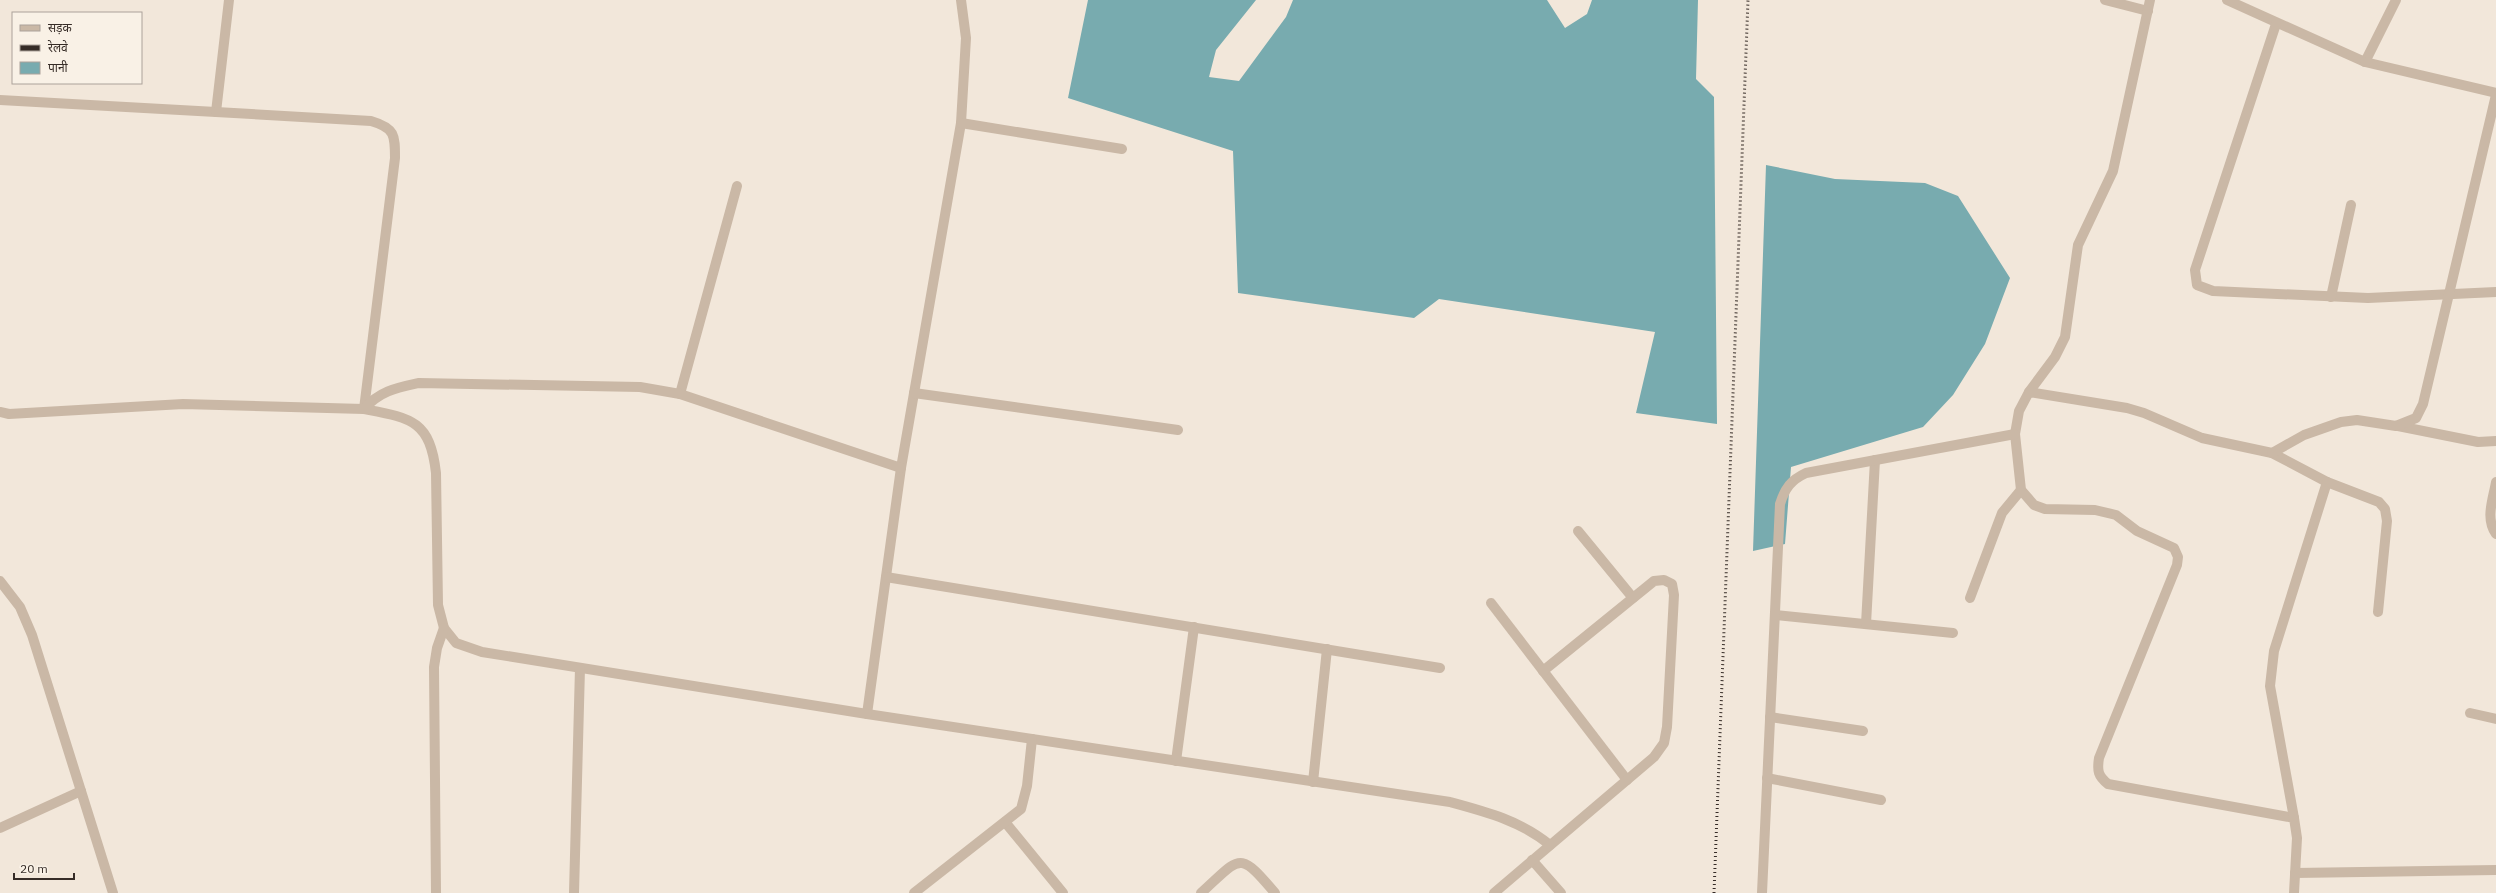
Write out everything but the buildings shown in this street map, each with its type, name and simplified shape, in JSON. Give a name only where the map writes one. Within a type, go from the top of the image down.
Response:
[{"type":"street","points":[[216,112],[230,0]]},
{"type":"street","points":[[867,714],[901,468],[961,123],[966,38],[961,0]]},
{"type":"street","points":[[2105,0],[2148,11]]},
{"type":"street","points":[[2150,0],[2113,171],[2078,245],[2065,337],[2055,357],[2029,392],[2019,411],[2015,434],[2021,490],[2034,505],[2045,509],[2095,510],[2116,515],[2137,531],[2170,545],[2174,548],[2178,557],[2177,565],[2099,758],[2097,769],[2099,777],[2108,784],[2294,818]]},
{"type":"street","points":[[2227,0],[2276,24],[2366,62],[2496,94],[2423,404],[2416,418],[2396,426]]},
{"type":"street","points":[[2366,62],[2396,0]]},
{"type":"street","points":[[2276,24],[2195,270],[2194,277],[2197,285],[2214,290],[2368,298],[2496,292]]},
{"type":"street","points":[[0,100],[371,121],[387,126],[395,138],[395,158],[364,409]]},
{"type":"street","points":[[961,123],[1122,149]]},
{"type":"street","points":[[680,394],[737,186]]},
{"type":"street","points":[[2331,297],[2351,205]]},
{"type":"street","points":[[364,409],[375,397],[397,387],[419,383],[640,387],[680,394],[901,468]]},
{"type":"street","points":[[2029,392],[2144,412],[2202,438],[2272,453],[2327,482],[2379,502],[2385,509],[2387,521],[2378,612]]},
{"type":"street","points":[[914,393],[1178,430]]},
{"type":"street","points":[[0,412],[9,414],[183,404],[364,409],[402,416],[424,430],[433,451],[436,472],[438,605],[444,628],[456,643],[482,652],[867,714],[1450,802],[1476,809],[1521,825],[1534,831],[1550,845]]},
{"type":"street","points":[[2272,453],[2304,435],[2341,422],[2357,420],[2478,442],[2496,441]]},
{"type":"street","points":[[1762,893],[1780,504],[1785,488],[1795,478],[1806,473],[2015,434]]},
{"type":"street","points":[[1866,624],[1875,460]]},
{"type":"street","points":[[2294,893],[2297,838],[2270,686],[2270,671],[2274,651],[2327,482]]},
{"type":"street","points":[[2496,482],[2489,516],[2496,534]]},
{"type":"street","points":[[1970,598],[2002,513],[2021,490]]},
{"type":"street","points":[[1578,531],[1633,598]]},
{"type":"street","points":[[886,577],[1440,668]]},
{"type":"street","points":[[1494,893],[1654,757],[1664,743],[1667,726],[1674,595],[1672,584],[1664,580],[1654,581],[1543,671]]},
{"type":"street","points":[[0,581],[20,607],[32,635],[112,893]]},
{"type":"street","points":[[1491,603],[1627,780]]},
{"type":"street","points":[[1775,615],[1953,633]]},
{"type":"street","points":[[1176,761],[1194,627]]},
{"type":"street","points":[[436,893],[434,667],[437,648],[444,628]]},
{"type":"street","points":[[1313,782],[1327,649]]},
{"type":"street","points":[[574,893],[580,668]]},
{"type":"street","points":[[2470,713],[2496,719]]},
{"type":"street","points":[[1770,717],[1863,731]]},
{"type":"street","points":[[914,893],[1021,809],[1025,800],[1032,739]]},
{"type":"street","points":[[1767,778],[1881,800]]},
{"type":"street","points":[[0,828],[81,791]]},
{"type":"street","points":[[1005,822],[1063,893]]},
{"type":"street","points":[[1532,860],[1561,893]]},
{"type":"street","points":[[1201,893],[1232,864],[1243,862],[1252,866],[1276,893]]},
{"type":"street","points":[[2295,873],[2496,870]]},
{"type":"water","points":[[1088,0],[1256,0],[1216,50],[1209,77],[1239,81],[1286,17],[1293,0],[1547,0],[1565,28],[1587,14],[1592,0],[1698,0],[1696,79],[1714,97],[1717,424],[1636,413],[1655,332],[1439,299],[1414,318],[1238,293],[1233,151],[1068,98]]},
{"type":"water","points":[[1766,165],[1835,179],[1925,183],[1958,196],[2010,278],[1985,344],[1953,395],[1923,427],[1791,467],[1785,544],[1753,551]]},
{"type":"railway","points":[[1714,893],[1748,0]]}]
